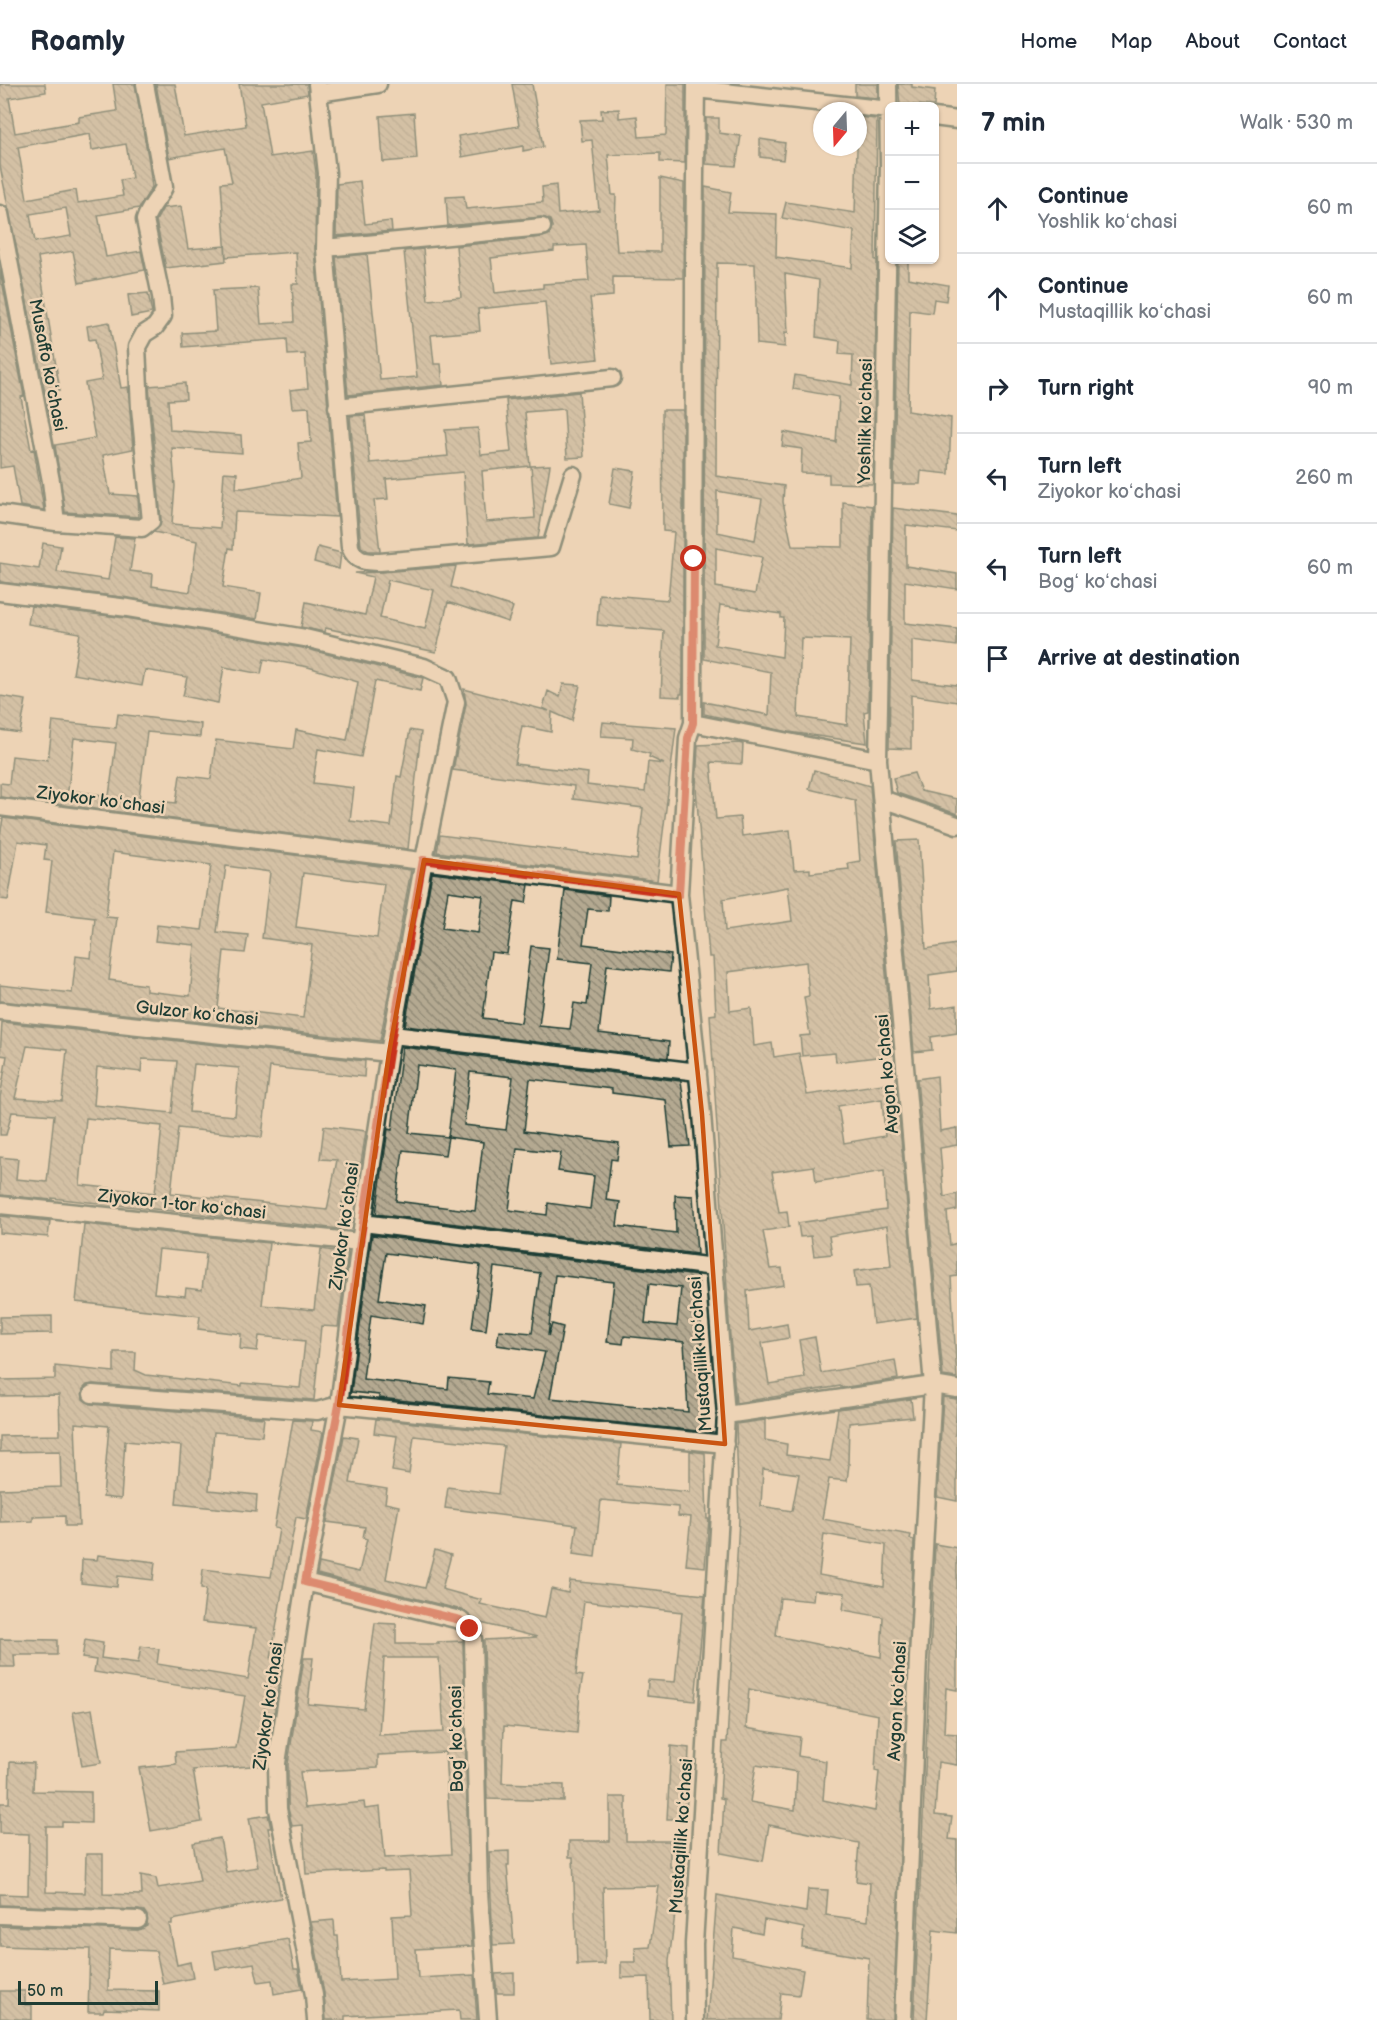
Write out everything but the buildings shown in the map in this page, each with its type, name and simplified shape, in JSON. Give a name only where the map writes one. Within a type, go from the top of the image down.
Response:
[{"type":"street","points":[[0,514],[56,522],[142,528],[151,521],[137,347],[144,334],[155,327],[163,316],[145,220],[148,209],[159,199],[164,187],[145,84]]},
{"type":"street","points":[[378,84],[318,89],[327,173],[325,248],[337,406],[350,547],[353,556],[363,562],[380,562],[551,547],[573,475]]},
{"type":"street","name":"Yoshlik koʻchasi","points":[[888,84],[889,102]]},
{"type":"street","points":[[878,760],[693,723],[696,87],[885,110]]},
{"type":"street","points":[[939,118],[957,120]]},
{"type":"street","name":"Yoshlik koʻchasi","points":[[878,760],[889,156]]},
{"type":"street","name":"Musaffo koʻchasi","points":[[0,214],[51,481],[56,522]]},
{"type":"street","points":[[325,248],[542,227]]},
{"type":"street","points":[[337,406],[612,378]]},
{"type":"street","points":[[0,592],[128,608],[305,638],[424,667],[448,678],[456,702],[423,860],[679,894]]},
{"type":"street","name":"Mustaqillik koʻchasi","points":[[693,723],[688,738],[679,894],[698,1072],[726,1415],[694,1944],[695,2020]]},
{"type":"street","name":"Avgon koʻchasi","points":[[878,760],[933,1385],[918,1658],[903,2020]]},
{"type":"street","points":[[882,799],[957,825]]},
{"type":"street","name":"Ziyokor koʻchasi","points":[[0,807],[423,860],[389,1053],[360,1242],[339,1405],[305,1582],[277,1763],[278,1809],[314,1995],[316,2020]]},
{"type":"street","name":"Gulzor koʻchasi","points":[[0,1011],[389,1053]]},
{"type":"street","points":[[393,1035],[698,1072]]},
{"type":"street","name":"Ziyokor 1-tor koʻchasi","points":[[0,1205],[360,1242]]},
{"type":"street","points":[[363,1223],[714,1267]]},
{"type":"street","points":[[726,1415],[933,1385],[957,1389]]},
{"type":"street","points":[[92,1394],[317,1411],[339,1405],[725,1444]]},
{"type":"street","name":"Bogʻ koʻchasi","points":[[305,1582],[460,1620],[470,1629],[473,1640],[479,1892],[488,2020]]},
{"type":"street","points":[[0,1916],[138,1920]]},
{"type":"highlighted area","points":[[424,860],[679,894],[702,1114],[725,1444],[339,1405],[389,1053]]},
{"type":"route","points":[[470,1629],[460,1620],[305,1582],[339,1405],[360,1242],[389,1053],[423,860],[679,894],[688,738],[693,723],[694,559]]}]
